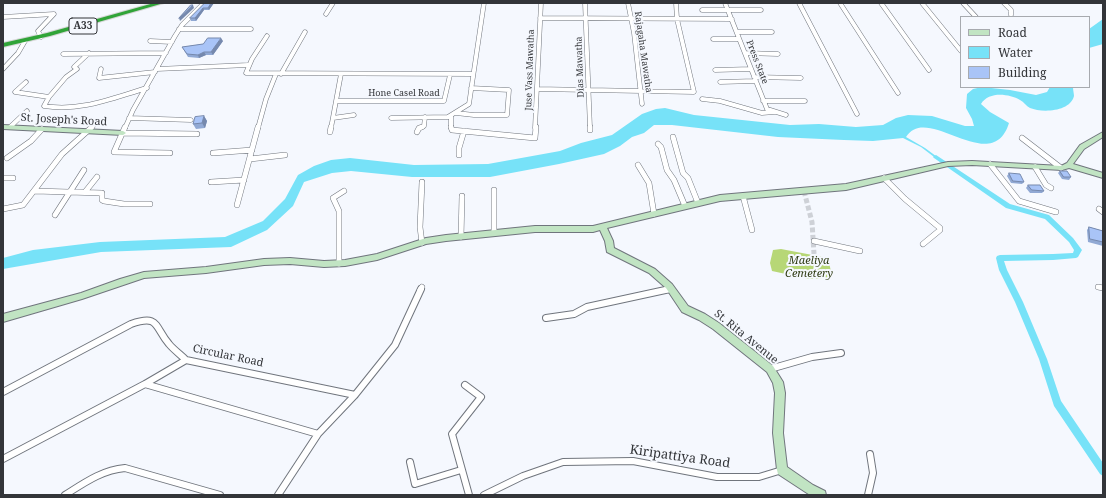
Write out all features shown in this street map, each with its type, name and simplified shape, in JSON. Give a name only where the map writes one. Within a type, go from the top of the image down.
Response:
[{"type":"highway","name":"A33","points":[[3,45],[41,37],[161,3]]},
{"type":"main road","name":"St. Joseph's Road","points":[[6,127],[123,133]]},
{"type":"main road","points":[[3,318],[82,296],[123,280],[144,275],[206,270],[264,262],[290,261],[339,264],[370,259],[422,243],[461,236],[535,230],[594,229],[698,203],[743,196],[770,195],[846,187],[946,164],[990,164],[1061,168],[1069,165],[1078,150],[1103,134]]},
{"type":"main road","points":[[1069,165],[1103,176]]},
{"type":"main road","name":"St. Rita Avenue","points":[[602,227],[609,241],[610,250],[652,271],[672,289],[685,309],[716,326],[770,369],[778,382],[780,393],[778,434],[782,470]]},
{"type":"main road","points":[[782,470],[809,489],[821,495]]},
{"type":"street","points":[[170,153],[114,152],[129,118],[179,29],[204,3]]},
{"type":"street","points":[[326,14],[333,3]]},
{"type":"street","points":[[391,118],[448,117],[469,104],[484,3]]},
{"type":"street","name":"Juse Vass Mawatha","points":[[464,132],[535,138],[541,3]]},
{"type":"street","name":"Dias Mawatha","points":[[585,3],[590,130]]},
{"type":"street","name":"Rajagaha Mawatha","points":[[628,3],[642,104]]},
{"type":"street","points":[[537,89],[694,92],[677,19],[676,3]]},
{"type":"street","name":"Press State","points":[[725,3],[763,101],[767,108],[774,112]]},
{"type":"street","points":[[799,3],[857,114]]},
{"type":"street","points":[[840,3],[898,93]]},
{"type":"street","points":[[881,3],[930,70]]},
{"type":"street","points":[[922,3],[960,51]]},
{"type":"street","points":[[963,3],[975,16]]},
{"type":"street","points":[[1004,3],[1011,10],[1011,14]]},
{"type":"street","points":[[702,10],[761,10]]},
{"type":"street","points":[[3,17],[54,14],[53,17],[39,28],[38,31],[41,37]]},
{"type":"street","points":[[540,18],[732,19]]},
{"type":"street","points":[[179,29],[250,29]]},
{"type":"street","points":[[237,205],[266,99],[278,74],[305,32]]},
{"type":"street","points":[[737,32],[772,32]]},
{"type":"street","points":[[267,36],[248,65],[246,73],[473,74]]},
{"type":"street","points":[[713,39],[739,39]]},
{"type":"street","points":[[3,69],[18,53],[25,41]]},
{"type":"street","points":[[150,41],[172,42]]},
{"type":"street","points":[[89,53],[49,97],[44,106],[70,108],[96,104],[147,88]]},
{"type":"street","points":[[63,54],[166,53]]},
{"type":"street","points":[[745,53],[778,54]]},
{"type":"street","points":[[102,69],[98,76],[99,78],[156,70],[248,65]]},
{"type":"street","points":[[715,70],[751,69]]},
{"type":"street","points":[[330,132],[341,74]]},
{"type":"street","name":"Hone Casel Road","points":[[337,101],[444,102],[450,74]]},
{"type":"street","points":[[720,82],[754,79],[801,78]]},
{"type":"street","points":[[26,82],[15,92],[49,97]]},
{"type":"street","points":[[456,112],[474,115],[507,115],[509,90],[471,88]]},
{"type":"street","points":[[702,99],[720,101],[762,113],[774,112],[786,115]]},
{"type":"street","points":[[763,101],[805,101]]},
{"type":"street","points":[[6,127],[27,111]]},
{"type":"street","points":[[451,115],[451,129],[464,132],[459,148],[459,155]]},
{"type":"street","points":[[333,118],[354,116]]},
{"type":"street","points":[[418,132],[419,128],[424,126],[425,117]]},
{"type":"street","points":[[129,118],[191,120]]},
{"type":"street","points":[[3,209],[21,206],[35,191],[62,154],[97,121]]},
{"type":"street","points":[[7,158],[42,129]]},
{"type":"street","points":[[123,133],[197,134]]},
{"type":"street","points":[[673,137],[684,172],[698,203]]},
{"type":"street","points":[[1022,138],[1061,168]]},
{"type":"street","points":[[658,144],[661,147],[667,170],[674,180],[685,206]]},
{"type":"street","points":[[213,153],[252,150]]},
{"type":"street","points":[[250,159],[285,155]]},
{"type":"street","points":[[990,164],[1019,201],[1056,212]]},
{"type":"street","points":[[638,165],[646,174],[650,186],[654,214]]},
{"type":"street","points":[[1035,167],[1046,185],[1051,188]]},
{"type":"street","points":[[55,215],[84,170]]},
{"type":"street","points":[[85,192],[97,177]]},
{"type":"street","points":[[3,178],[13,178]]},
{"type":"street","points":[[884,178],[905,199],[940,228],[940,230],[923,244]]},
{"type":"street","points":[[211,182],[244,180]]},
{"type":"street","points":[[422,182],[420,227],[422,243]]},
{"type":"street","points":[[494,190],[494,233]]},
{"type":"street","points":[[35,191],[102,193],[102,200],[104,201],[124,204],[150,204]]},
{"type":"street","points":[[339,264],[339,211],[334,198],[344,192]]},
{"type":"street","points":[[461,236],[462,196]]},
{"type":"street","points":[[743,196],[752,230]]},
{"type":"street","points":[[814,242],[860,251]]},
{"type":"street","points":[[278,495],[318,434],[355,395],[395,346],[422,286]]},
{"type":"street","points":[[546,318],[574,314],[587,307],[672,289]]},
{"type":"street","name":"Circular Road","points":[[3,392],[131,324],[145,319],[156,323],[169,344],[186,360],[355,395]]},
{"type":"street","points":[[770,369],[812,357],[841,352]]},
{"type":"street","points":[[3,458],[145,384],[186,360]]},
{"type":"street","points":[[145,384],[318,434]]},
{"type":"street","points":[[465,385],[481,397],[478,403],[463,419],[452,434],[469,495]]},
{"type":"street","points":[[868,495],[873,473],[870,454]]},
{"type":"street","name":"Kiripattiya Road","points":[[484,495],[523,476],[563,462],[633,460],[717,477],[759,477],[782,470]]},
{"type":"street","points":[[410,462],[415,484],[461,470]]},
{"type":"street","points":[[64,495],[106,471],[115,468],[125,468],[220,495]]},
{"type":"green space","name":"Maeliya Cemetery","points":[[781,249],[823,257],[830,266],[830,278],[809,279],[772,271],[770,263],[773,250]]},
{"type":"water","points":[[1103,19],[1103,44],[1090,48],[1090,28]]},
{"type":"water","points":[[991,88],[1036,95],[1047,92],[1049,88],[1073,88],[1074,96],[1067,105],[1048,111],[1035,110],[1010,96],[994,95],[989,97],[981,104],[990,112],[1009,123],[1001,138],[989,143],[974,142],[929,128],[916,129],[906,137],[925,148],[944,162],[942,163],[921,147],[903,138],[873,141],[778,137],[672,125],[654,125],[644,133],[632,137],[620,146],[604,154],[490,177],[412,177],[351,171],[332,173],[304,182],[293,206],[267,230],[231,247],[101,252],[3,269],[3,258],[33,250],[100,242],[225,237],[263,221],[285,199],[298,175],[314,166],[331,160],[350,158],[414,165],[488,164],[560,151],[581,143],[612,135],[642,114],[656,109],[665,108],[694,115],[790,125],[819,124],[856,127],[883,125],[896,118],[908,115],[932,116],[965,126],[974,126],[966,108],[967,94],[973,89]]},
{"type":"building","points":[[205,3],[211,3],[208,8],[203,8],[195,18],[190,18]]},
{"type":"building","points":[[191,5],[193,5],[179,18]]},
{"type":"building","points":[[208,38],[221,38],[211,52],[204,52],[198,55],[187,54],[182,47],[203,44]]},
{"type":"building","points":[[204,116],[202,123],[193,124],[195,117]]},
{"type":"building","points":[[1060,171],[1067,171],[1071,177],[1064,177]]},
{"type":"building","points":[[1009,173],[1020,174],[1024,182],[1013,181]]},
{"type":"building","points":[[1028,185],[1040,185],[1044,191],[1032,190]]},
{"type":"building","points":[[1089,227],[1103,231],[1103,242],[1090,239]]},
{"type":"waterway","points":[[936,157],[1008,206],[1047,217],[1071,240],[1078,250],[1076,255],[1000,258],[1003,270],[1019,302],[1043,359],[1057,403],[1103,471]]},
{"type":"tunnel","points":[[804,191],[812,222],[814,254]]}]
